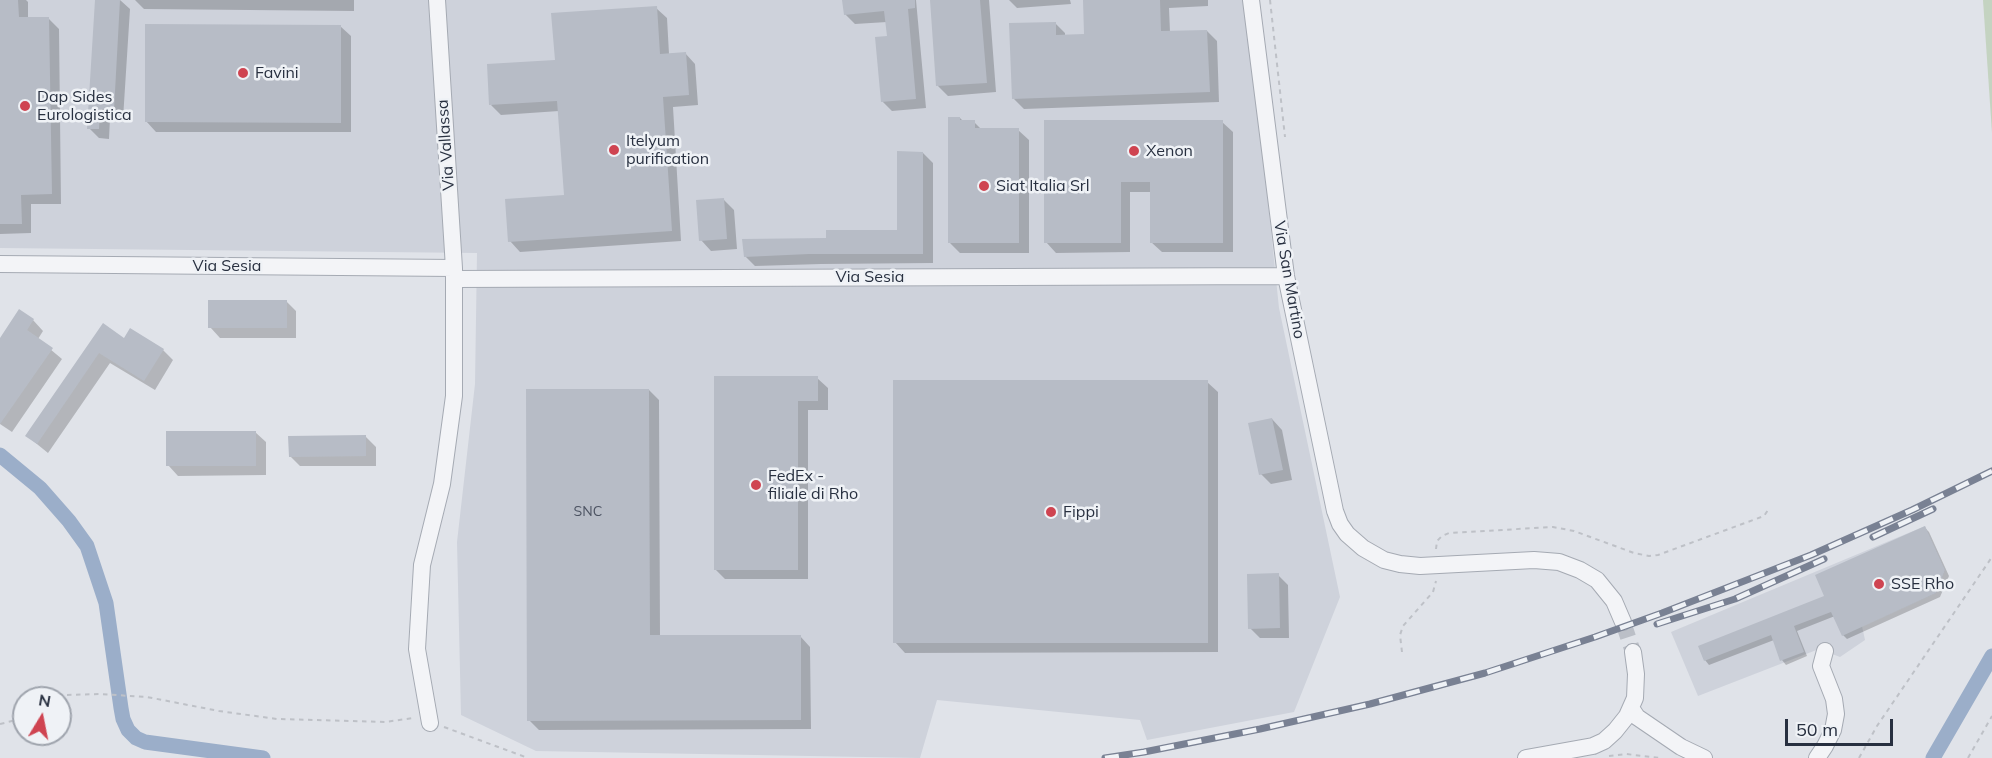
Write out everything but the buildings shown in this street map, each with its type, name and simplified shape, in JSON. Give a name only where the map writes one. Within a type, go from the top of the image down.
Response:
[{"type":"street","name":"Via Vallassa","points":[[430,723],[417,649],[422,565],[442,484],[454,396],[454,279],[437,0]]},
{"type":"street","name":"Via San Martino","points":[[1251,0],[1286,276],[1335,511],[1347,534],[1363,548],[1384,560],[1400,564],[1420,566],[1534,560],[1559,562],[1597,580],[1614,601],[1623,622]]},
{"type":"street","name":"Via Sesia","points":[[0,264],[454,279],[1286,276]]},
{"type":"street","points":[[1817,758],[1833,730],[1836,714],[1834,699],[1821,666],[1825,651]]},
{"type":"street","points":[[1526,758],[1593,746],[1604,741],[1627,716],[1635,698],[1636,674],[1633,652]]},
{"type":"street","points":[[1630,708],[1637,717],[1681,747],[1704,758]]},
{"type":"path","points":[[1270,0],[1286,138]]},
{"type":"path","points":[[1858,758],[1877,726],[1992,557]]},
{"type":"path","points":[[72,695],[147,697],[219,711],[278,719],[385,722],[412,718],[459,732],[528,758]]},
{"type":"path","points":[[1968,758],[1992,716]]},
{"type":"path","points":[[1605,757],[1626,754],[1660,758]]},
{"type":"shaded area","points":[[0,0],[1247,0],[1279,308],[1340,597],[1294,712],[1147,740],[1140,720],[937,700],[920,758],[536,751],[461,715],[457,542],[475,384],[477,253],[0,248]]},
{"type":"shaded area","points":[[1925,526],[1945,570],[1936,593],[1862,626],[1865,640],[1840,657],[1819,649],[1698,696],[1671,632]]},
{"type":"green space","points":[[1983,0],[1992,0],[1992,133]]},
{"type":"waterway","points":[[0,455],[40,488],[87,546],[106,603],[121,708],[128,730],[136,738],[145,742],[263,758]]},
{"type":"waterway","points":[[1933,758],[1992,656]]},
{"type":"tunnel","points":[[1623,622],[1633,652]]},
{"type":"railway","points":[[1105,758],[1260,729],[1370,704],[1485,673],[1662,613],[1811,555],[1992,471]]},
{"type":"railway","points":[[1873,537],[1933,509]]},
{"type":"railway","points":[[1657,624],[1735,599],[1824,559]]},
{"type":"place","name":"Favini","points":[[243,73]]},
{"type":"place","name":"Dap Sides Eurologistica","points":[[25,106]]},
{"type":"place","name":"Itelyum purification","points":[[614,150]]},
{"type":"place","name":"Xenon","points":[[1134,151]]},
{"type":"place","name":"Siat Italia Srl","points":[[984,186]]},
{"type":"place","name":"FedEx - filiale di Rho","points":[[756,485]]},
{"type":"place","name":"Fippi","points":[[1051,512]]},
{"type":"place","name":"SSE Rho","points":[[1879,584]]}]
